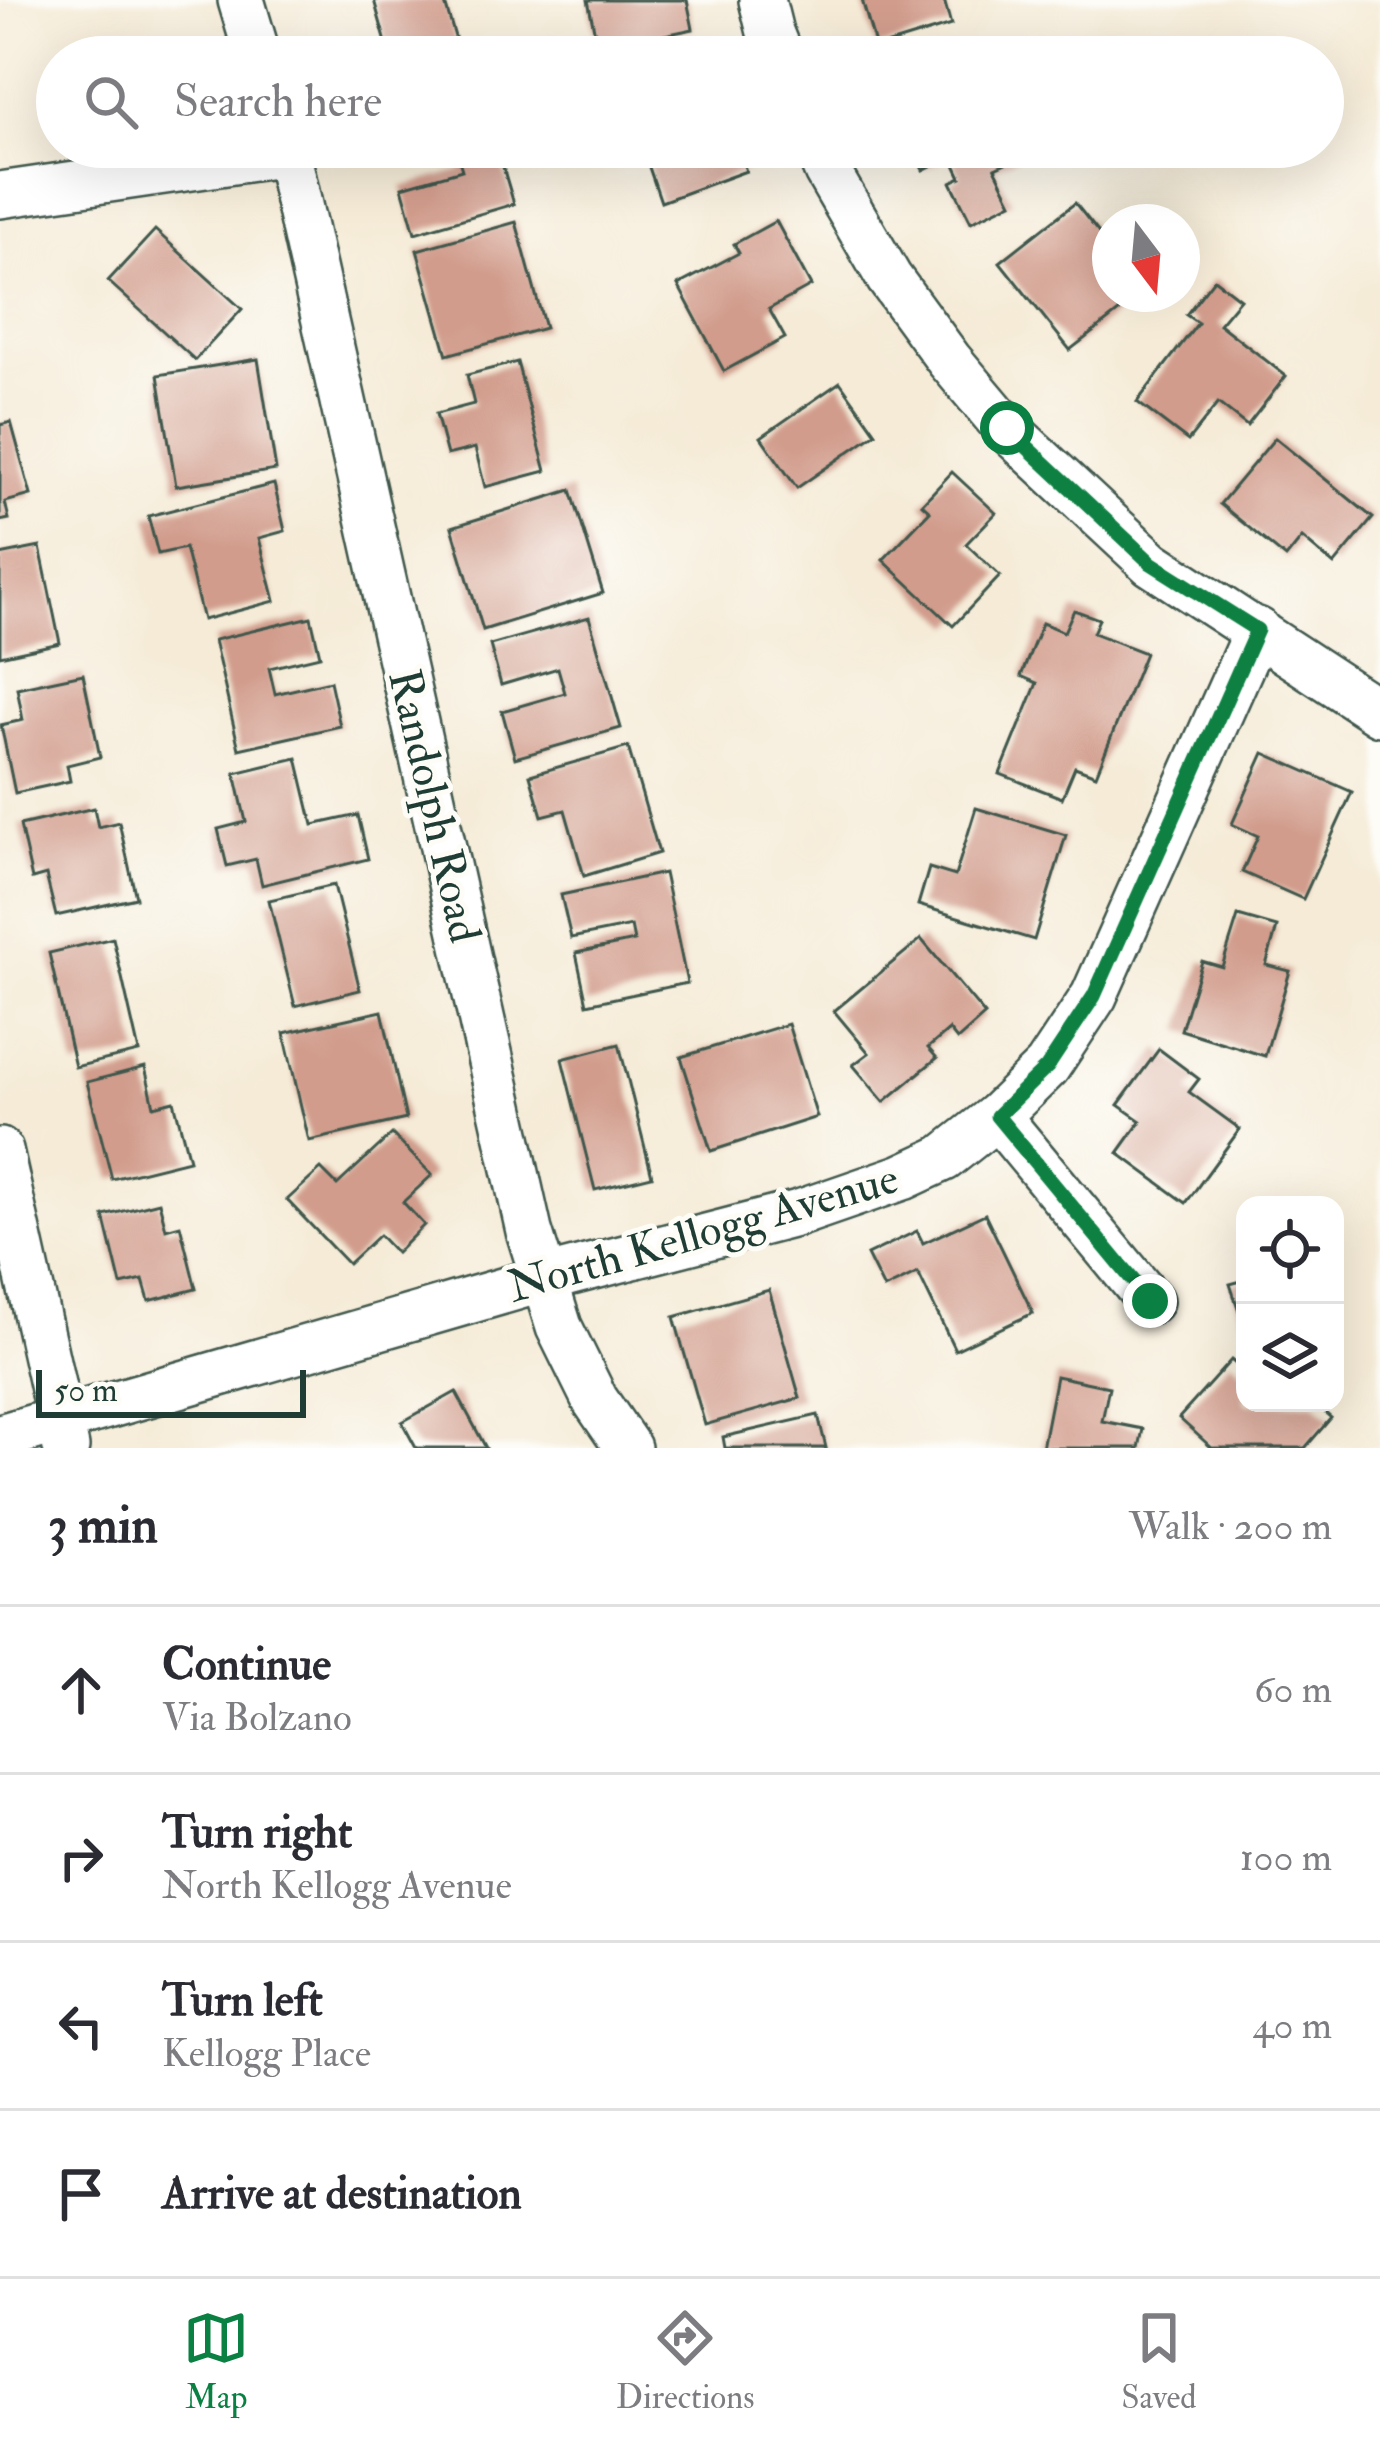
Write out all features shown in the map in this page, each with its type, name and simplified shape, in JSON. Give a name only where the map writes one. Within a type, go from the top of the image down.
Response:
[{"type":"street","points":[[241,0],[252,36]]},
{"type":"street","points":[[762,0],[772,36]]},
{"type":"street","points":[[0,196],[175,168]]},
{"type":"street","name":"Randolph Road","points":[[291,168],[529,1231],[560,1327],[595,1400],[628,1448]]},
{"type":"street","points":[[826,168],[889,278],[1007,428],[1151,563],[1380,713]]},
{"type":"street","name":"North Kellogg Avenue","points":[[0,1437],[63,1434],[544,1280],[799,1213],[944,1158],[997,1116],[1047,1067],[1094,996],[1257,630]]},
{"type":"street","points":[[997,1116],[1150,1301]]},
{"type":"street","points":[[0,1151],[63,1434]]},
{"type":"building","points":[[374,0],[444,0],[455,36],[384,36]]},
{"type":"building","points":[[588,0],[687,0],[693,29],[660,36],[595,36]]},
{"type":"building","points":[[862,0],[944,0],[951,25],[915,36],[872,36]]},
{"type":"building","points":[[503,168],[514,204],[415,233],[402,187],[462,170]]},
{"type":"building","points":[[649,168],[745,168],[746,171],[661,202]]},
{"type":"building","points":[[957,168],[995,168],[1012,202],[971,222],[951,182],[961,177]]},
{"type":"building","points":[[1075,203],[1092,224],[1092,312],[1119,312],[1070,350],[1000,262]]},
{"type":"building","points":[[776,221],[811,286],[769,309],[785,338],[724,371],[678,285],[739,253],[734,244]]},
{"type":"building","points":[[516,222],[545,328],[447,355],[417,250]]},
{"type":"building","points":[[155,230],[242,309],[195,360],[108,281]]},
{"type":"building","points":[[1214,279],[1240,299],[1219,324],[1286,376],[1247,426],[1218,403],[1188,441],[1137,402],[1198,323],[1186,315],[1200,312],[1200,297]]},
{"type":"building","points":[[258,359],[276,470],[176,486],[158,375]]},
{"type":"building","points":[[517,362],[546,471],[485,487],[475,448],[447,455],[436,414],[474,404],[467,375]]},
{"type":"building","points":[[840,382],[876,433],[797,488],[761,437]]},
{"type":"building","points":[[11,422],[31,495],[5,502],[9,519],[0,521],[0,425]]},
{"type":"building","points":[[1275,438],[1373,518],[1334,565],[1302,538],[1286,558],[1220,504]]},
{"type":"building","points":[[952,472],[996,513],[966,544],[1000,576],[953,626],[883,560],[930,511],[922,504]]},
{"type":"building","points":[[274,484],[285,531],[259,538],[275,601],[203,620],[185,548],[158,554],[148,516]]},
{"type":"building","points":[[571,490],[603,593],[483,630],[452,527]]},
{"type":"building","points":[[40,547],[60,643],[0,656],[0,555]]},
{"type":"building","points":[[1074,610],[1099,619],[1093,633],[1145,653],[1096,775],[1075,767],[1062,798],[1000,774],[1037,683],[1021,676],[1042,623],[1064,632]]},
{"type":"building","points":[[311,617],[320,656],[269,668],[275,694],[330,681],[340,726],[239,749],[214,640]]},
{"type":"building","points":[[589,617],[621,728],[515,758],[502,711],[565,693],[558,668],[501,685],[490,645]]},
{"type":"building","points":[[83,674],[100,757],[67,765],[70,781],[15,793],[1,725],[23,720],[17,688]]},
{"type":"building","points":[[628,747],[659,853],[584,876],[565,810],[542,816],[530,775]]},
{"type":"building","points":[[1264,753],[1352,792],[1303,899],[1242,872],[1258,836],[1232,824]]},
{"type":"building","points":[[297,758],[313,825],[358,815],[368,859],[262,885],[256,859],[227,866],[218,829],[246,822],[235,773]]},
{"type":"building","points":[[94,808],[98,827],[119,822],[136,898],[56,916],[46,875],[32,879],[20,825]]},
{"type":"building","points":[[976,808],[1066,835],[1034,940],[918,905],[929,868],[955,876]]},
{"type":"building","points":[[664,873],[687,983],[587,1004],[576,953],[634,941],[631,926],[571,938],[561,895]]},
{"type":"building","points":[[334,885],[360,990],[295,1006],[269,900]]},
{"type":"building","points":[[1238,916],[1277,927],[1266,965],[1290,971],[1265,1056],[1181,1030],[1202,961],[1222,967]]},
{"type":"building","points":[[113,938],[139,1052],[75,1067],[49,953]]},
{"type":"building","points":[[921,939],[985,1015],[957,1040],[949,1030],[928,1048],[937,1058],[884,1102],[853,1065],[869,1053],[834,1011]]},
{"type":"building","points":[[382,1011],[406,1119],[309,1141],[284,1033]]},
{"type":"building","points":[[788,1024],[817,1117],[711,1151],[681,1057]]},
{"type":"building","points":[[619,1044],[652,1176],[595,1190],[562,1059]]},
{"type":"building","points":[[1159,1049],[1199,1079],[1189,1092],[1240,1129],[1186,1203],[1118,1153],[1141,1121],[1118,1105]]},
{"type":"building","points":[[145,1067],[154,1106],[174,1101],[189,1160],[112,1179],[87,1082]]},
{"type":"building","points":[[392,1134],[432,1175],[403,1202],[424,1225],[396,1253],[379,1235],[348,1264],[287,1200],[321,1169],[337,1185]]},
{"type":"building","points":[[159,1202],[166,1229],[180,1225],[196,1289],[149,1301],[143,1280],[121,1285],[104,1216]]},
{"type":"building","points":[[985,1214],[1033,1313],[955,1350],[918,1273],[884,1289],[867,1255],[917,1231],[923,1243]]},
{"type":"building","points":[[769,1290],[800,1398],[705,1425],[674,1317]]},
{"type":"building","points":[[1231,1360],[1236,1364],[1236,1412],[1324,1412],[1331,1418],[1305,1448],[1212,1448],[1179,1418]]},
{"type":"building","points":[[1056,1376],[1109,1387],[1102,1421],[1143,1429],[1139,1448],[1042,1448]]},
{"type":"building","points":[[456,1392],[486,1448],[416,1448],[402,1422]]},
{"type":"building","points":[[818,1415],[826,1448],[725,1448],[723,1437]]},
{"type":"route","points":[[1007,428],[1151,563],[1257,630],[1094,996],[1047,1067],[997,1116],[1150,1301]]}]
